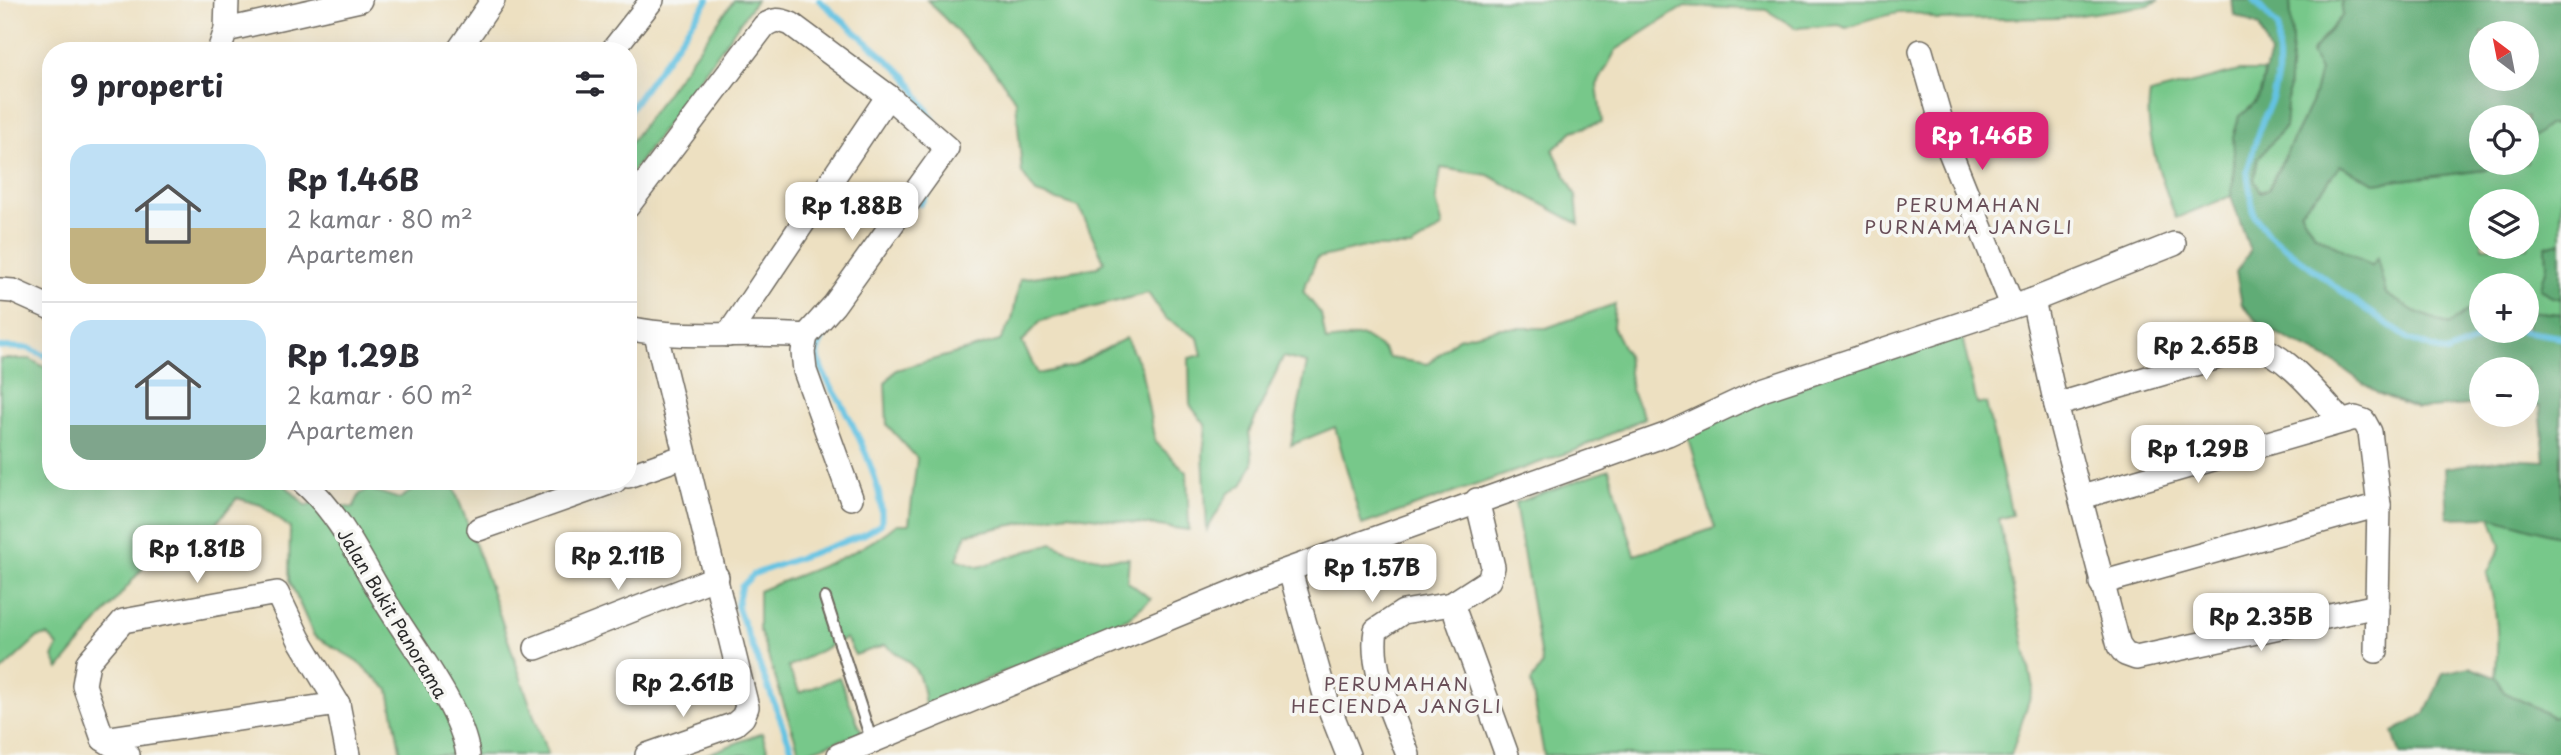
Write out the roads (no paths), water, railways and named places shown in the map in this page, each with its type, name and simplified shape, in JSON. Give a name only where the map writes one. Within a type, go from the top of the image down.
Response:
[{"type":"street","points":[[227,0],[222,40],[360,0]]},
{"type":"street","points":[[464,42],[493,0]]},
{"type":"street","points":[[619,42],[652,0]]},
{"type":"street","points":[[637,194],[771,20],[781,19],[791,24],[888,96],[947,148],[834,305],[807,336],[803,352],[805,371],[851,498]]},
{"type":"street","points":[[1921,51],[1950,152],[2023,303],[2082,497],[2101,583],[2119,646],[2125,654],[2136,658],[2377,606]]},
{"type":"street","points":[[728,335],[888,96]]},
{"type":"street","points":[[839,755],[1276,574],[1290,572],[1476,500],[1668,434],[1762,390],[2023,303],[2174,244]]},
{"type":"street","points":[[0,290],[13,291],[42,304]]},
{"type":"street","points":[[637,330],[656,335],[761,332],[807,336]]},
{"type":"street","points":[[647,755],[734,724],[743,717],[747,707],[656,335]]},
{"type":"street","points":[[2056,405],[2256,346],[2267,350],[2299,376],[2342,421]]},
{"type":"street","points":[[2082,497],[2342,421],[2355,418],[2364,421],[2370,432],[2379,505],[2376,651]]},
{"type":"street","points":[[637,474],[685,456]]},
{"type":"street","name":"Jalan Bukit Panorama","points":[[314,490],[337,520],[452,710],[468,755]]},
{"type":"street","points":[[480,530],[590,490]]},
{"type":"street","points":[[1408,755],[1379,673],[1375,656],[1377,631],[1381,625],[1403,612],[1452,604],[1489,580],[1493,567],[1476,500]]},
{"type":"street","points":[[2101,583],[2379,505]]},
{"type":"street","points":[[1290,572],[1327,702],[1348,755]]},
{"type":"street","points":[[536,648],[717,577]]},
{"type":"street","points":[[128,755],[103,739],[85,685],[88,662],[123,621],[276,593],[299,639],[338,704],[348,755]]},
{"type":"street","points":[[1452,604],[1507,755]]},
{"type":"street","points":[[103,739],[338,704]]},
{"type":"lane","points":[[825,598],[872,742]]},
{"type":"waterway","points":[[637,99],[708,0]]},
{"type":"waterway","points":[[819,0],[906,76],[939,129]]},
{"type":"waterway","points":[[2254,0],[2278,27],[2278,74],[2247,172],[2254,215],[2269,235],[2409,339],[2447,353],[2470,343]]},
{"type":"waterway","points":[[920,204],[936,181]]},
{"type":"waterway","points":[[794,755],[737,606],[741,587],[754,574],[863,535],[881,524],[879,495],[870,464],[819,359],[820,344],[832,322]]},
{"type":"waterway","points":[[2539,334],[2561,337]]},
{"type":"waterway","points":[[0,347],[28,348],[42,354]]},
{"type":"district","name":"PERUMAHAN PURNAMA JANGLI","points":[[1969,215]]},
{"type":"district","name":"PERUMAHAN HECIENDA JANGLI","points":[[1397,694]]}]
